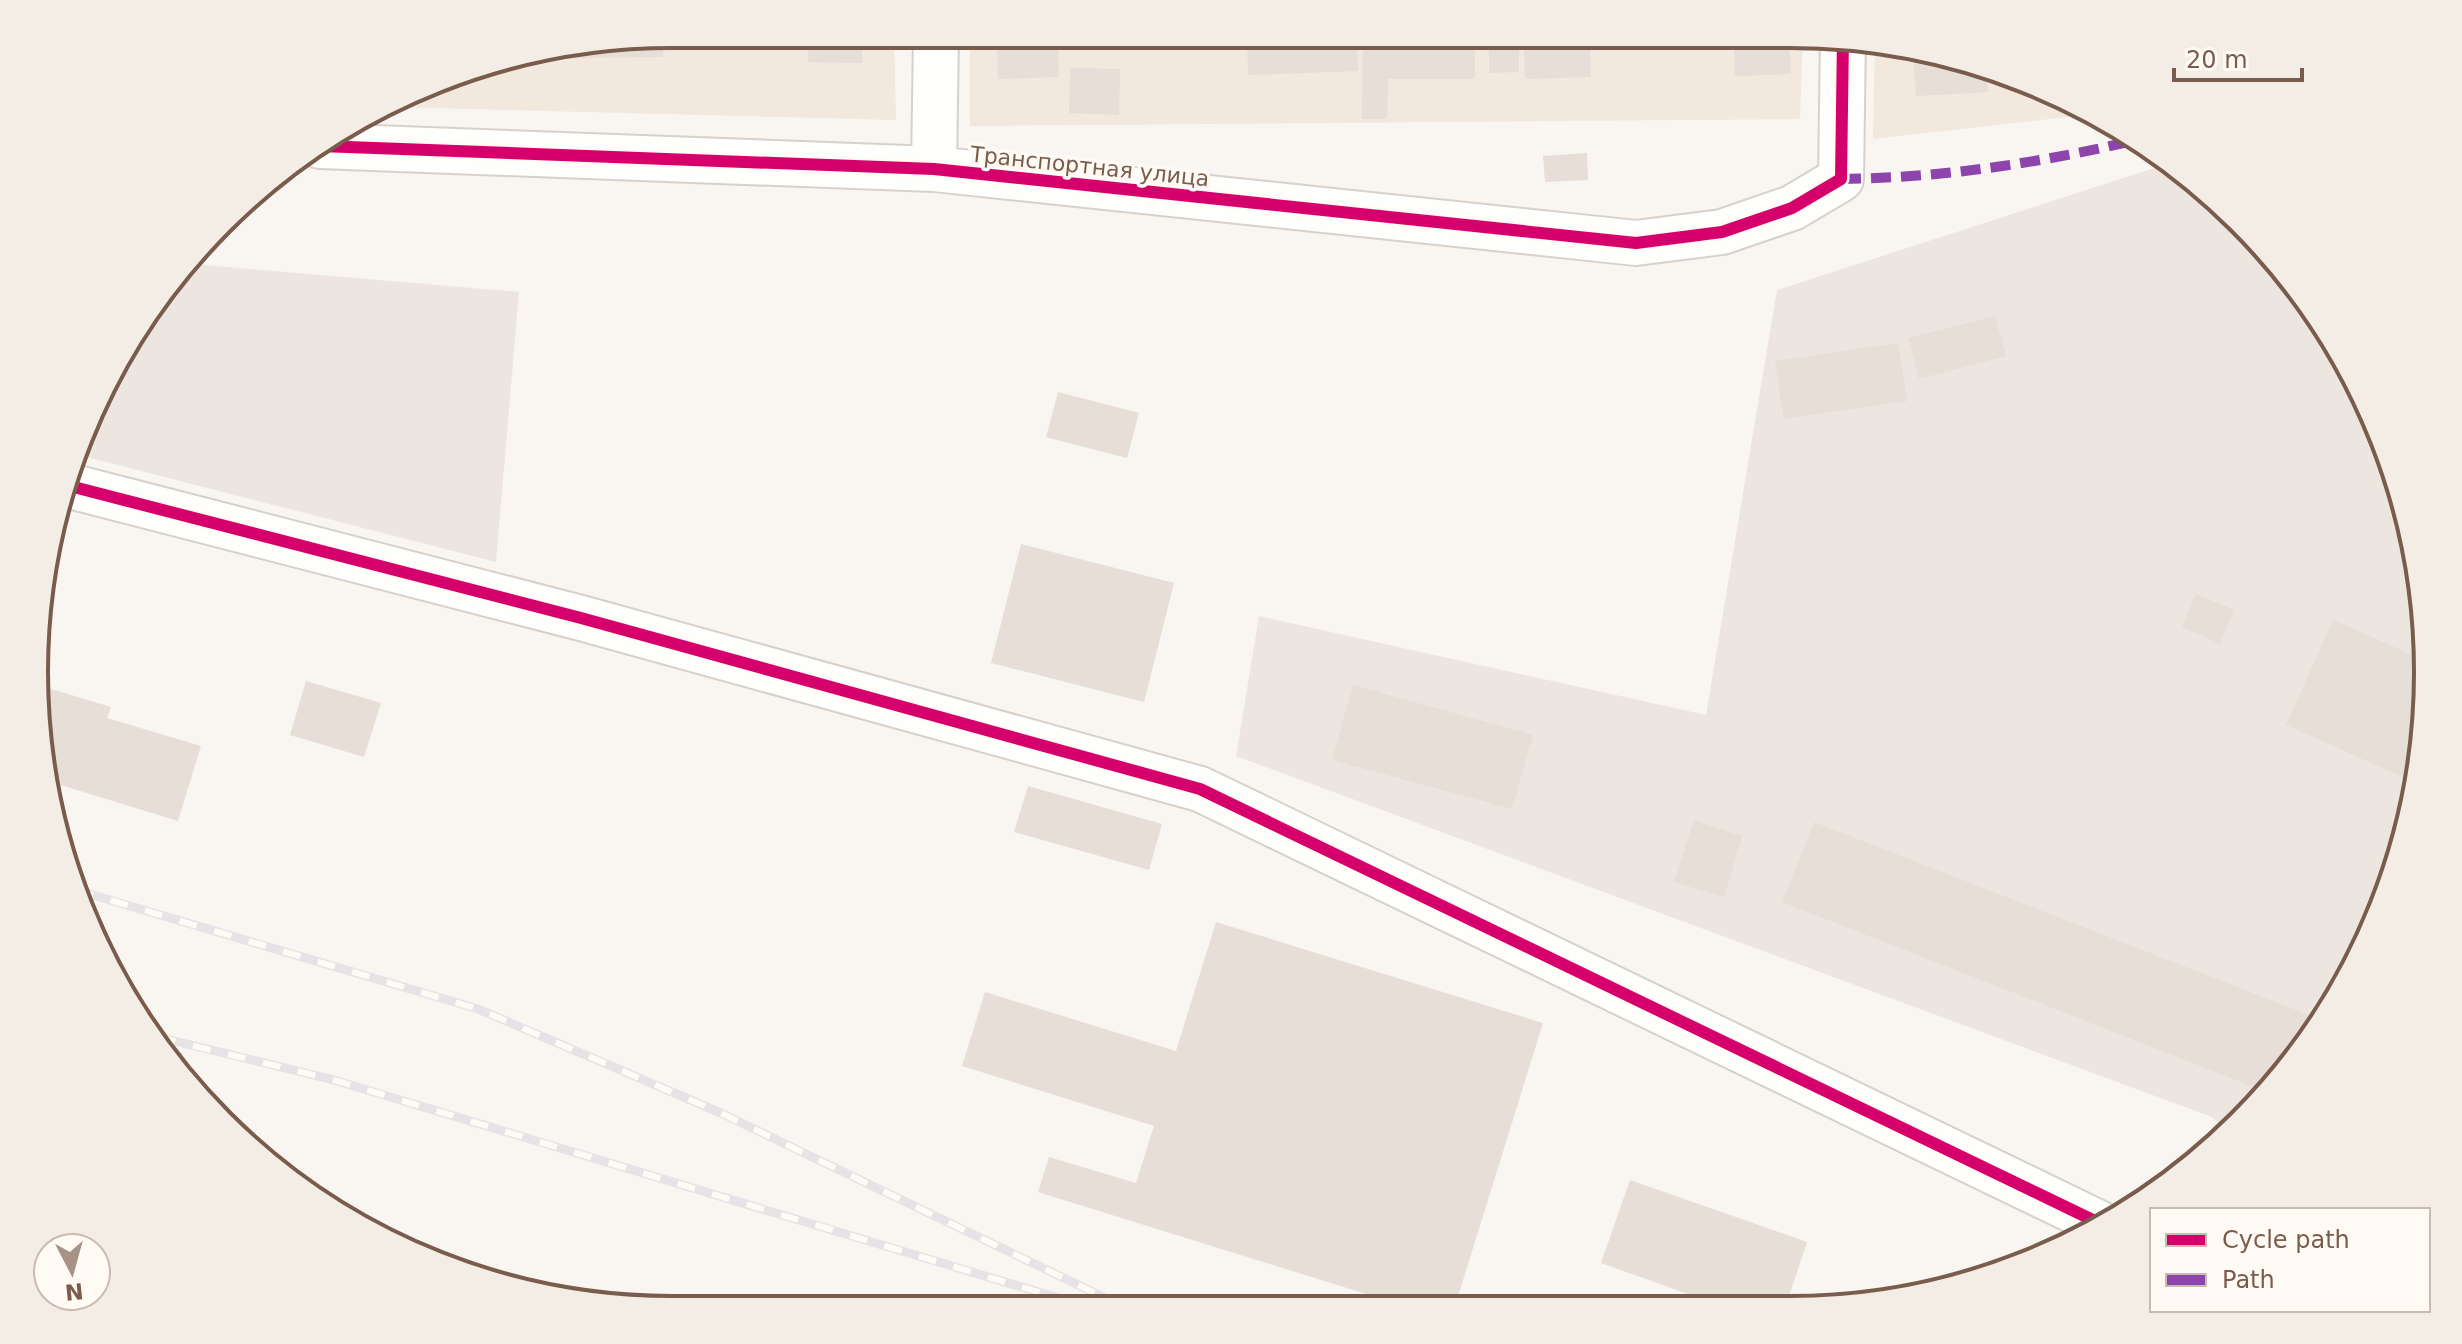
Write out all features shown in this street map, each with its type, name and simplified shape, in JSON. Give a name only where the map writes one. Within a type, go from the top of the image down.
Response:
[{"type":"street","points":[[934,169],[936,48]]},
{"type":"street","name":"Транспортная улица","points":[[346,140],[366,136],[934,169],[1636,243],[1722,232],[1792,208],[1841,179],[1843,50]]},
{"type":"street","points":[[76,488],[581,618],[1200,789],[2090,1219]]},
{"type":"shaded area","points":[[672,48],[894,48],[896,120],[406,107],[510,69],[591,53]]},
{"type":"shaded area","points":[[970,48],[1803,48],[1800,119],[970,126]]},
{"type":"shaded area","points":[[1875,54],[1952,69],[1991,81],[2074,116],[1873,139]]},
{"type":"shaded area","points":[[2157,167],[2201,203],[2259,261],[2309,325],[2350,396],[2367,433],[2393,510],[2409,591],[2413,631],[2413,713],[2402,794],[2381,873],[2350,948],[2309,1019],[2285,1052],[2219,1124],[2212,1117],[1236,756],[1259,616],[1706,715],[1777,290]]},
{"type":"shaded area","points":[[200,265],[519,292],[496,562],[86,457],[112,396],[132,360],[153,325]]},
{"type":"building","points":[[663,48],[663,57],[566,58],[591,53]]},
{"type":"building","points":[[808,48],[862,48],[862,63],[808,62]]},
{"type":"building","points":[[1058,48],[1059,77],[998,79],[997,50]]},
{"type":"building","points":[[1247,48],[1357,48],[1358,71],[1248,75]]},
{"type":"building","points":[[1363,48],[1475,48],[1475,79],[1388,79],[1387,119],[1362,119]]},
{"type":"building","points":[[1489,48],[1519,48],[1519,72],[1489,73]]},
{"type":"building","points":[[1524,48],[1590,48],[1591,77],[1525,79]]},
{"type":"building","points":[[1734,48],[1790,48],[1791,74],[1735,76]]},
{"type":"building","points":[[1914,60],[1987,80],[1988,92],[1916,96]]},
{"type":"building","points":[[1070,68],[1120,69],[1119,115],[1069,113]]},
{"type":"building","points":[[1587,153],[1588,180],[1545,182],[1543,156]]},
{"type":"building","points":[[1995,316],[2006,356],[1919,379],[1908,338]]},
{"type":"building","points":[[1898,343],[1907,401],[1784,419],[1775,361]]},
{"type":"building","points":[[1058,392],[1139,413],[1127,458],[1046,437]]},
{"type":"building","points":[[1021,544],[1174,583],[1144,702],[991,663]]},
{"type":"building","points":[[2196,594],[2234,610],[2220,644],[2182,627]]},
{"type":"building","points":[[2333,620],[2414,656],[2413,713],[2405,778],[2286,725]]},
{"type":"building","points":[[306,681],[381,703],[364,757],[290,735]]},
{"type":"building","points":[[1353,685],[1533,735],[1512,809],[1332,760]]},
{"type":"building","points":[[48,688],[111,707],[107,718],[201,746],[178,821],[58,784]]},
{"type":"building","points":[[1028,786],[1162,824],[1149,870],[1014,832]]},
{"type":"building","points":[[1694,820],[1742,836],[1724,897],[1674,882]]},
{"type":"building","points":[[1814,822],[2311,1016],[2255,1087],[1782,902]]},
{"type":"building","points":[[1216,922],[1543,1023],[1458,1296],[1373,1296],[1038,1192],[1049,1157],[1136,1183],[1154,1126],[962,1066],[985,992],[1176,1051]]},
{"type":"building","points":[[1630,1180],[1807,1242],[1789,1296],[1694,1296],[1601,1263]]},
{"type":"railway","points":[[89,894],[478,1009],[721,1113],[1101,1296]]},
{"type":"railway","points":[[168,1039],[334,1080],[1051,1296]]},
{"type":"marked path","points":[[1841,179],[1916,176],[1990,168],[2121,143]]},
{"type":"cycle path","points":[[336,147],[934,169],[1636,243],[1722,232],[1792,208],[1841,179],[1843,50]]},
{"type":"cycle path","points":[[76,488],[581,618],[1200,789],[2090,1219]]}]
